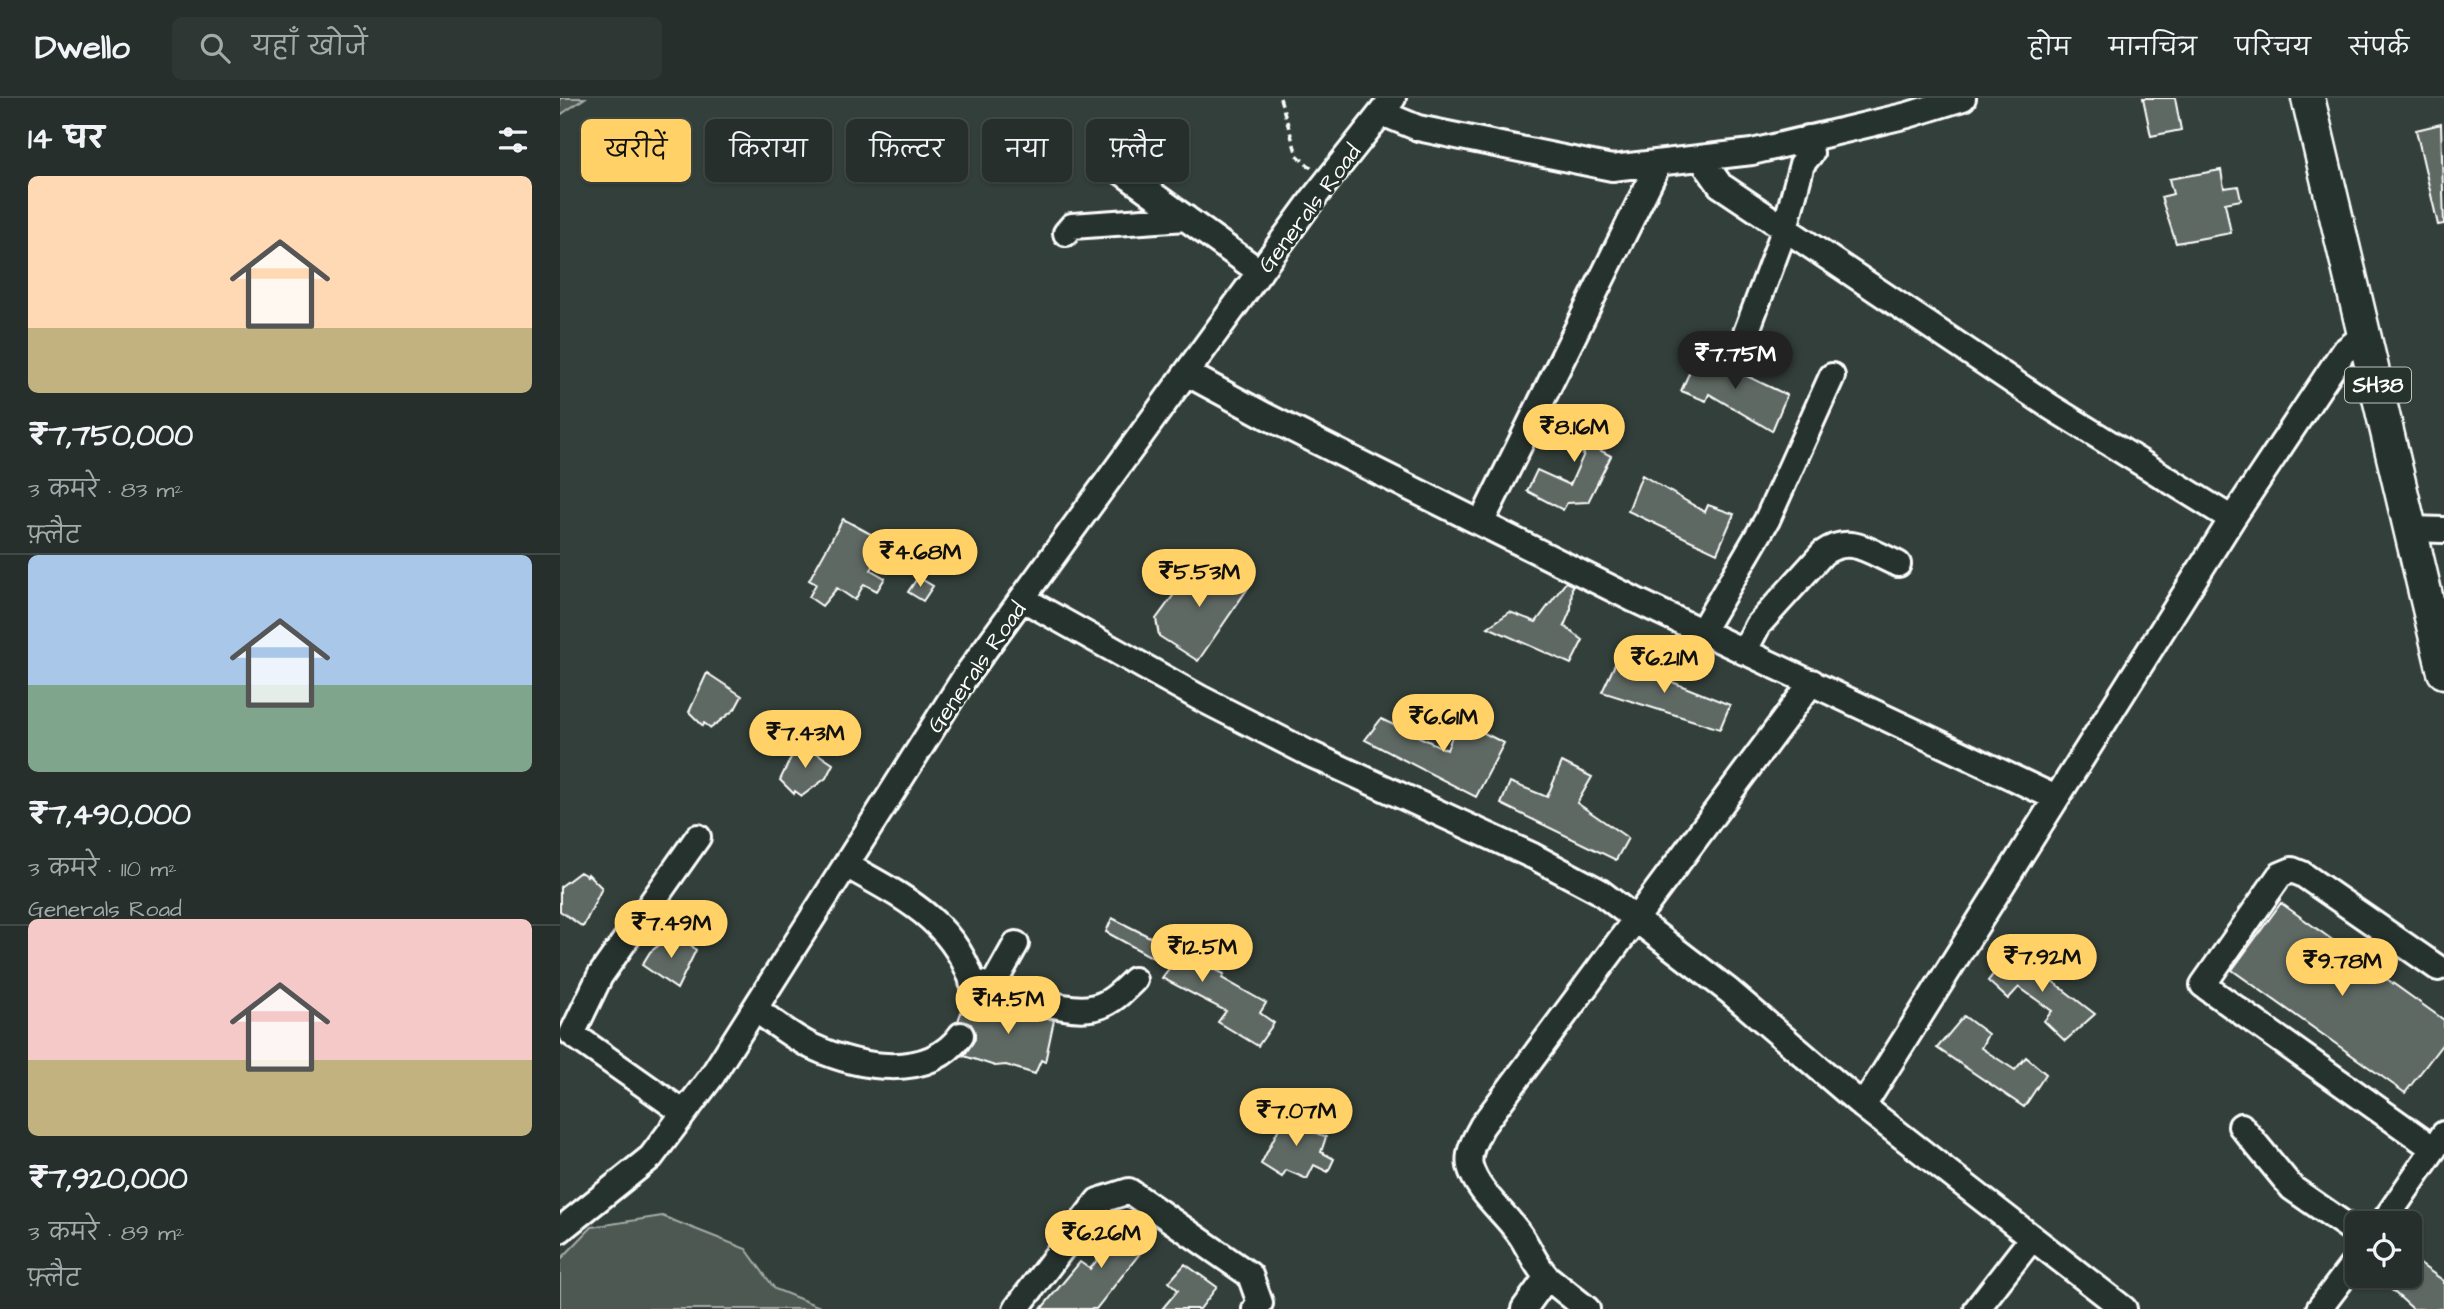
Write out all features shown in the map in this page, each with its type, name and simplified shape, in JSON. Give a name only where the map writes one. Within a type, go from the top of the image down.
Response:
[{"type":"main road","name":"SH38","points":[[2308,98],[2444,672]]},
{"type":"street","points":[[1387,105],[1418,128],[1612,168],[1752,152],[1962,98]]},
{"type":"street","name":"Generals Road","points":[[560,1230],[650,1157],[684,1113],[755,1009],[965,677],[1260,272],[1387,105]]},
{"type":"street","points":[[1739,352],[1785,228],[1802,164],[1811,153],[1808,138]]},
{"type":"street","points":[[1701,158],[1720,185],[2051,407],[2232,519]]},
{"type":"street","points":[[1481,523],[1659,163]]},
{"type":"street","points":[[1136,182],[1260,272]]},
{"type":"street","points":[[1066,233],[1072,226],[1186,218]]},
{"type":"street","points":[[1863,1105],[2232,519],[2343,352],[2366,334]]},
{"type":"street","points":[[1188,373],[1266,416],[1744,652],[2056,798]]},
{"type":"street","points":[[1702,631],[1767,520],[1832,376]]},
{"type":"street","points":[[2411,529],[2444,530]]},
{"type":"street","points":[[1744,652],[1758,625],[1823,553],[1834,545],[1846,542],[1898,564]]},
{"type":"street","points":[[1023,599],[1200,698],[1308,753],[1533,856],[1599,891],[1729,991],[1863,1105],[2124,1309]]},
{"type":"street","points":[[1587,1309],[1547,1277],[1533,1261],[1520,1235],[1480,1184],[1470,1165],[1472,1146],[1482,1126],[1812,682]]},
{"type":"street","points":[[684,1113],[572,1034],[600,976],[698,837]]},
{"type":"street","points":[[846,865],[909,901],[934,921],[956,944],[980,985],[1068,1008],[1089,1009],[1105,1004],[1134,980]]},
{"type":"street","points":[[2391,1211],[2439,1141],[2203,985],[2280,875],[2292,870],[2302,874],[2438,968]]},
{"type":"street","points":[[980,985],[1016,944]]},
{"type":"street","points":[[755,1009],[811,1046],[845,1060],[873,1065],[905,1066],[937,1059],[951,1049],[961,1035]]},
{"type":"street","points":[[2241,1126],[2292,1188],[2345,1225]]},
{"type":"street","points":[[1016,1309],[1098,1201],[1129,1191],[1250,1275],[1260,1303],[1255,1309]]},
{"type":"street","points":[[1977,1309],[2032,1237]]},
{"type":"street","points":[[2319,1309],[2345,1275]]},
{"type":"street","points":[[1524,1309],[1547,1277]]},
{"type":"path","points":[[1280,98],[1297,155],[1327,182]]},
{"type":"shaded area","points":[[560,98],[585,98],[560,115]]},
{"type":"shaded area","points":[[662,1216],[746,1249],[775,1289],[825,1309],[560,1309],[560,1260],[592,1227]]},
{"type":"building","points":[[2143,98],[2175,98],[2181,130],[2151,136]]},
{"type":"building","points":[[2441,124],[2444,224],[2438,225],[2416,130]]},
{"type":"building","points":[[2221,170],[2224,188],[2238,186],[2241,200],[2225,203],[2231,233],[2176,243],[2161,197],[2173,194],[2169,179]]},
{"type":"building","points":[[1698,353],[1787,395],[1772,431],[1709,394],[1706,401],[1681,391]]},
{"type":"building","points":[[1565,410],[1604,428],[1594,447],[1611,456],[1588,502],[1567,503],[1563,510],[1527,491],[1537,470],[1570,485],[1584,454],[1554,435]]},
{"type":"building","points":[[1642,475],[1705,512],[1708,505],[1734,514],[1717,553],[1628,511]]},
{"type":"building","points":[[843,519],[887,543],[871,570],[885,578],[877,591],[864,584],[855,600],[837,588],[822,606],[809,597],[816,584],[809,580]]},
{"type":"building","points":[[1200,559],[1248,588],[1198,661],[1159,636],[1156,619]]},
{"type":"building","points":[[918,577],[933,586],[923,601],[908,592]]},
{"type":"building","points":[[1566,582],[1572,585],[1571,609],[1564,626],[1583,640],[1571,664],[1488,627],[1510,612],[1536,622]]},
{"type":"building","points":[[1617,660],[1730,705],[1720,729],[1602,692]]},
{"type":"building","points":[[707,673],[742,696],[735,709],[711,728],[704,723],[703,726],[689,712]]},
{"type":"building","points":[[1381,719],[1447,750],[1458,720],[1504,743],[1476,797],[1365,740]]},
{"type":"building","points":[[799,741],[833,764],[826,778],[802,796],[795,791],[794,794],[780,780]]},
{"type":"building","points":[[1562,762],[1592,777],[1577,803],[1628,838],[1616,860],[1501,804],[1510,782],[1547,797]]},
{"type":"building","points":[[580,872],[587,876],[588,874],[602,888],[583,927],[560,911],[560,887]]},
{"type":"building","points":[[2281,903],[2444,1020],[2444,1042],[2405,1093],[2232,970]]},
{"type":"building","points":[[1112,918],[1224,974],[1222,978],[1266,1003],[1260,1013],[1274,1023],[1258,1046],[1218,1022],[1226,1011],[1162,978],[1170,967],[1106,932]]},
{"type":"building","points":[[674,934],[681,938],[682,936],[696,950],[677,989],[642,965],[650,952]]},
{"type":"building","points":[[2012,950],[2095,1014],[2065,1041],[2044,1021],[2052,1011],[2019,987],[2008,999],[1988,981]]},
{"type":"building","points":[[986,1000],[1054,1020],[1045,1062],[1041,1060],[1035,1074],[964,1056],[975,1039],[975,1032],[971,1024],[958,1021],[963,1007],[975,1011],[977,1004]]},
{"type":"building","points":[[1964,1016],[1988,1034],[1981,1048],[2015,1070],[2026,1057],[2046,1074],[2024,1107],[1937,1048]]},
{"type":"building","points":[[1288,1110],[1311,1120],[1307,1129],[1326,1137],[1321,1152],[1334,1159],[1328,1172],[1314,1165],[1307,1179],[1286,1170],[1282,1177],[1261,1164]]},
{"type":"building","points":[[1119,1215],[1152,1238],[1096,1309],[1041,1309],[1080,1262],[1090,1269],[1113,1241],[1103,1233]]},
{"type":"building","points":[[1185,1264],[1217,1287],[1200,1309],[1162,1309],[1178,1290],[1169,1282]]},
{"type":"building","points":[[2422,1265],[2444,1281],[2444,1309],[2413,1309],[2389,1288],[2422,1288]]}]
